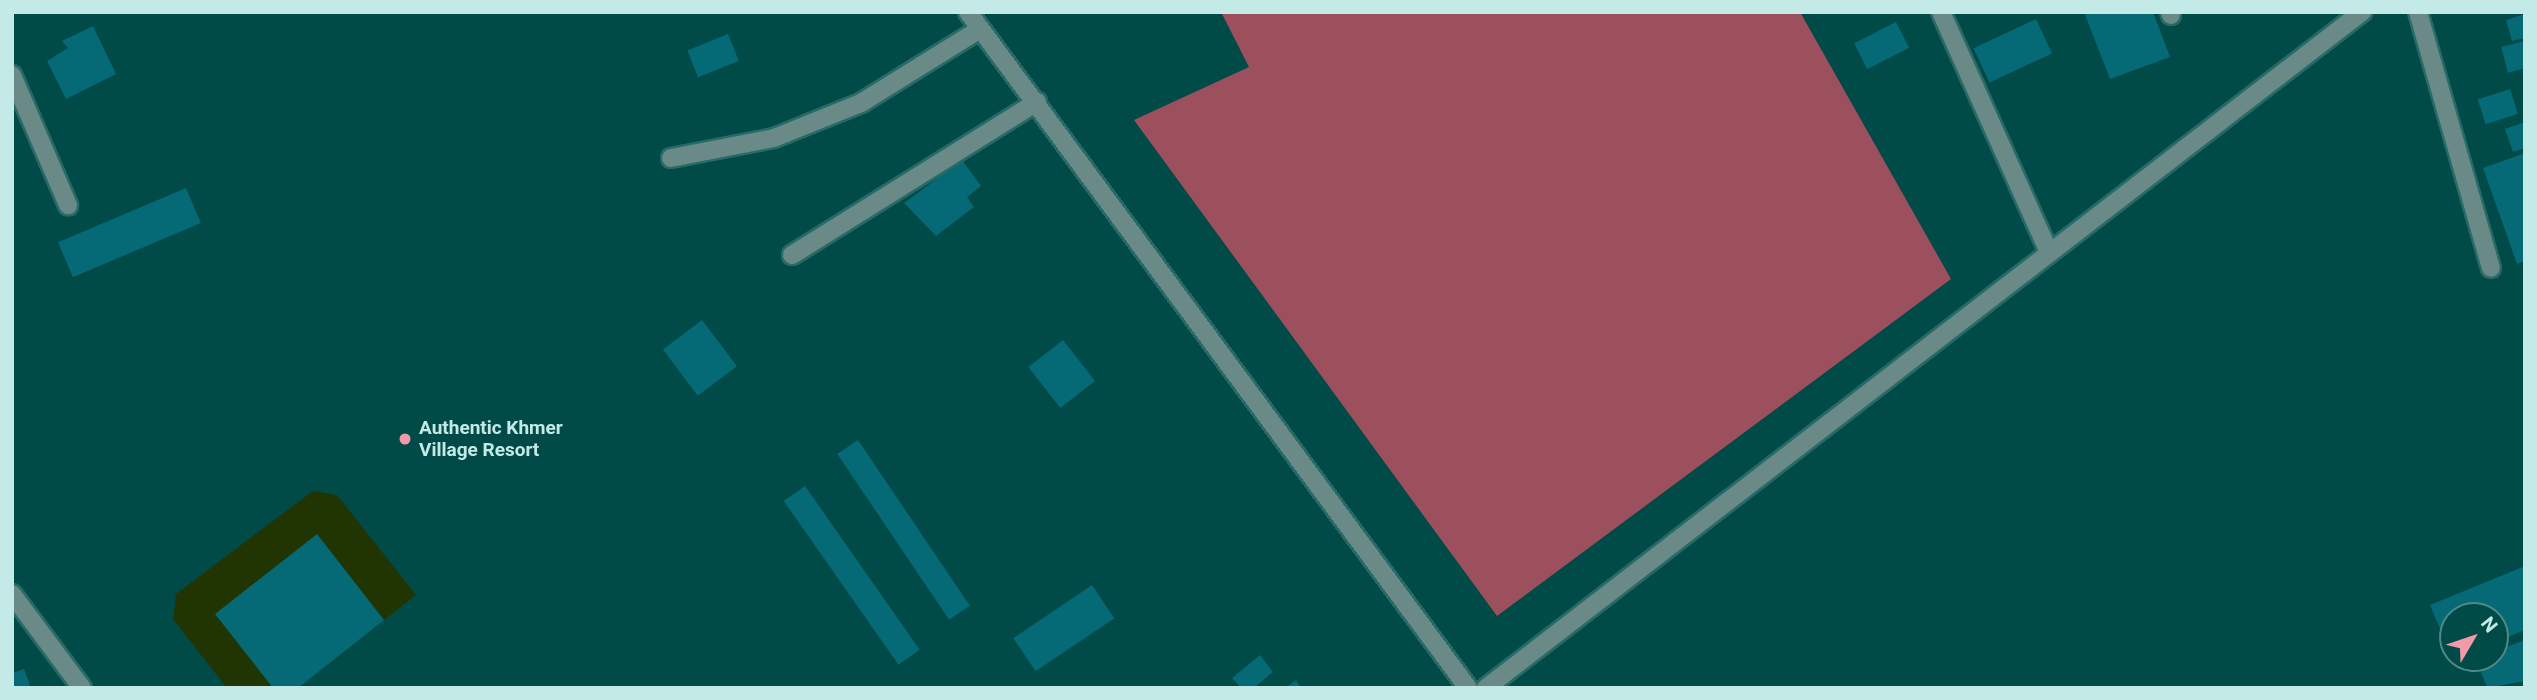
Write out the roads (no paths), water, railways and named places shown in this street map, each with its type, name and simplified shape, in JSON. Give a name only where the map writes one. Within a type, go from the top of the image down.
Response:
[{"type":"street","points":[[968,12],[1468,688]]},
{"type":"street","points":[[1941,12],[2048,250]]},
{"type":"street","points":[[1486,688],[2048,250],[2362,12]]},
{"type":"street","points":[[2418,12],[2491,268]]},
{"type":"street","points":[[671,159],[774,138],[861,103],[980,29]]},
{"type":"street","points":[[12,75],[68,205]]},
{"type":"street","points":[[792,256],[1037,102]]},
{"type":"street","points":[[12,594],[82,688]]},
{"type":"place","name":"Authentic Khmer Village Resort","points":[[405,439]]}]
